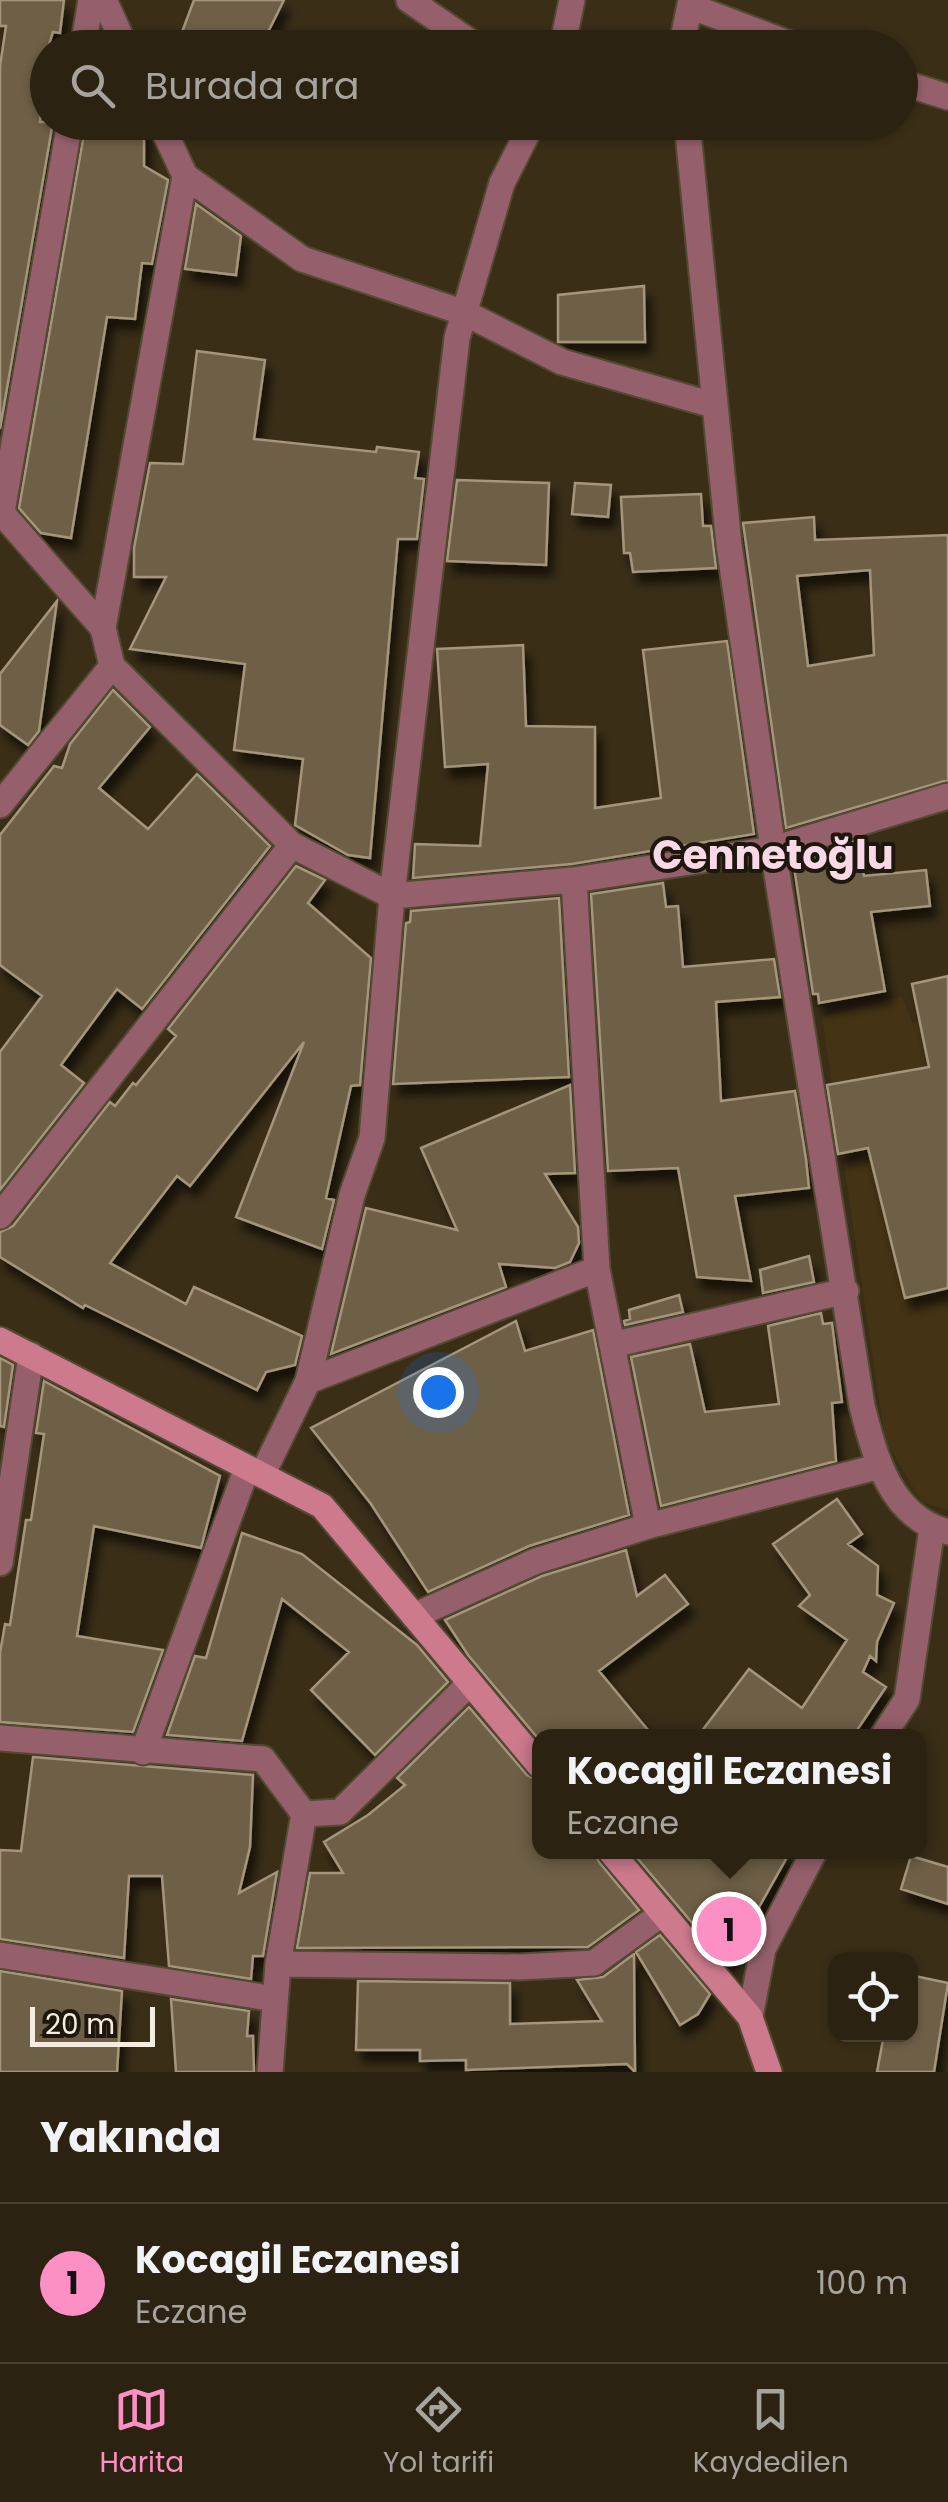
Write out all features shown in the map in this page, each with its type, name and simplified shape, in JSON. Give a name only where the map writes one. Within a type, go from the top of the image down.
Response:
[{"type":"main road","points":[[0,1340],[322,1506],[532,1757]]},
{"type":"main road","points":[[617,1859],[750,2017],[769,2072]]},
{"type":"street","points":[[86,30],[91,0]]},
{"type":"street","points":[[104,0],[118,30]]},
{"type":"street","points":[[409,0],[453,30]]},
{"type":"street","points":[[566,30],[572,0]]},
{"type":"street","points":[[685,30],[691,3],[757,30]]},
{"type":"street","points":[[918,88],[948,97]]},
{"type":"street","points":[[67,140],[1,512],[103,628]]},
{"type":"street","points":[[168,140],[184,176],[302,260],[465,313],[562,362],[714,405]]},
{"type":"street","points":[[143,1752],[255,1472],[308,1380],[352,1195],[372,1138],[392,896],[457,338],[502,184],[523,140]]},
{"type":"street","points":[[689,140],[714,405],[773,849],[862,1406],[877,1467],[902,1503],[940,1530],[906,1699],[887,1729]]},
{"type":"street","points":[[184,176],[103,628],[112,666],[292,845],[392,896],[574,880],[773,849],[948,796]]},
{"type":"street","points":[[0,805],[112,666]]},
{"type":"street","points":[[0,1216],[292,845]]},
{"type":"street","points":[[574,880],[597,1269],[648,1526]]},
{"type":"street","points":[[308,1380],[597,1269]]},
{"type":"street","points":[[612,1344],[846,1291]]},
{"type":"street","points":[[0,1563],[31,1355]]},
{"type":"street","points":[[414,1616],[536,1561],[648,1526],[877,1467]]},
{"type":"street","points":[[304,1814],[340,1812],[470,1682]]},
{"type":"street","points":[[0,1738],[264,1759],[304,1814],[278,1964],[270,2072]]},
{"type":"street","points":[[750,2017],[764,1950],[810,1859]]},
{"type":"street","points":[[278,1964],[520,1968],[594,1963],[663,1913]]},
{"type":"street","points":[[0,1956],[276,1998]]},
{"type":"shaded area","points":[[902,996],[912,1023],[948,1015],[948,1510],[922,1502],[885,1440],[822,1017]]},
{"type":"building","points":[[0,0],[64,0],[60,30],[30,30],[30,140],[50,140],[0,429],[0,66],[6,26],[0,26]]},
{"type":"building","points":[[194,0],[284,0],[269,30],[183,30]]},
{"type":"building","points":[[83,140],[144,140],[144,166],[168,180],[152,264],[142,263],[135,319],[107,317],[71,538],[41,533],[19,508]]},
{"type":"building","points":[[196,204],[241,236],[236,275],[185,269]]},
{"type":"building","points":[[644,286],[645,342],[558,342],[558,295]]},
{"type":"building","points":[[197,351],[265,360],[254,439],[376,452],[377,447],[419,452],[415,478],[424,479],[417,539],[398,539],[370,858],[348,855],[295,825],[303,759],[234,750],[245,664],[130,649],[166,577],[134,577],[134,548],[150,463],[183,464]]},
{"type":"building","points":[[457,480],[549,483],[546,565],[447,561]]},
{"type":"building","points":[[575,483],[611,485],[608,517],[572,514]]},
{"type":"building","points":[[701,494],[703,526],[711,526],[716,568],[633,572],[630,553],[624,553],[621,497]]},
{"type":"building","points":[[814,517],[815,540],[948,535],[948,780],[786,828],[743,523]],"holes":[[[870,570],[874,655],[808,666],[797,576]]]},
{"type":"building","points":[[57,601],[39,731],[28,745],[0,725],[0,674]]},
{"type":"building","points":[[727,641],[754,834],[572,864],[413,878],[415,844],[480,846],[488,764],[445,767],[437,649],[523,645],[526,726],[595,727],[595,808],[661,798],[643,650]]},
{"type":"building","points":[[113,690],[150,727],[99,788],[148,829],[197,774],[270,846],[142,1009],[117,989],[61,1065],[84,1083],[0,1190],[0,1052],[42,996],[0,965],[0,835],[54,766],[62,768],[70,744]]},
{"type":"building","points":[[858,840],[864,876],[926,870],[930,906],[871,912],[885,991],[819,1003],[818,994],[813,994],[793,860]]},
{"type":"building","points":[[296,866],[325,880],[308,903],[371,958],[360,1085],[351,1086],[326,1198],[334,1200],[322,1249],[236,1217],[304,1042],[190,1186],[177,1176],[110,1263],[186,1304],[194,1287],[302,1336],[295,1365],[266,1372],[257,1390],[85,1305],[83,1308],[0,1257],[0,1232],[13,1226],[110,1102],[115,1106],[133,1083],[136,1085],[176,1036],[168,1029]]},
{"type":"building","points":[[663,883],[666,907],[678,906],[683,967],[774,959],[780,997],[716,1002],[721,1101],[795,1091],[806,1159],[809,1188],[735,1196],[751,1281],[697,1277],[678,1168],[608,1171],[591,894]]},
{"type":"building","points":[[559,898],[569,1077],[393,1084],[406,923],[410,922],[411,911]]},
{"type":"building","points":[[948,976],[948,1288],[905,1298],[868,1148],[838,1154],[827,1085],[929,1067],[912,984]]},
{"type":"building","points":[[570,1085],[575,1173],[545,1174],[578,1227],[579,1243],[570,1262],[555,1268],[499,1264],[506,1287],[331,1354],[366,1208],[457,1230],[421,1148]]},
{"type":"building","points":[[809,1256],[814,1282],[763,1293],[760,1270]]},
{"type":"building","points":[[679,1295],[683,1312],[625,1325],[624,1321],[630,1319],[629,1310]]},
{"type":"building","points":[[821,1313],[823,1324],[832,1323],[842,1402],[832,1403],[836,1461],[661,1506],[631,1357],[690,1344],[705,1412],[779,1404],[768,1326]]},
{"type":"building","points":[[516,1321],[525,1351],[593,1330],[629,1515],[529,1546],[428,1592],[371,1504],[311,1428]]},
{"type":"building","points":[[0,1358],[13,1365],[4,1427],[0,1426]]},
{"type":"building","points":[[44,1381],[220,1476],[201,1548],[94,1526],[77,1636],[163,1650],[133,1732],[0,1722],[0,1653],[5,1624],[10,1625],[26,1520],[31,1520],[44,1434],[36,1433]]},
{"type":"building","points":[[837,1499],[862,1534],[848,1544],[878,1566],[877,1595],[894,1603],[877,1642],[876,1661],[870,1656],[863,1672],[886,1687],[858,1729],[703,1729],[749,1669],[802,1708],[847,1640],[799,1606],[810,1595],[773,1544]]},
{"type":"building","points":[[242,1533],[302,1554],[417,1645],[448,1682],[375,1755],[311,1690],[349,1652],[282,1599],[242,1741],[167,1735],[195,1656],[206,1658]]},
{"type":"building","points":[[626,1550],[637,1596],[665,1575],[688,1604],[599,1671],[647,1729],[532,1731],[468,1655],[445,1620],[542,1576]]},
{"type":"building","points":[[469,1707],[532,1778],[532,1859],[598,1859],[639,1910],[588,1947],[297,1948],[310,1873],[343,1873],[324,1842],[368,1815],[405,1785],[397,1778]]},
{"type":"building","points":[[33,1757],[253,1775],[250,1847],[239,1893],[277,1872],[263,1956],[253,1956],[251,1979],[169,1966],[162,1876],[129,1876],[124,1958],[0,1939],[0,1850],[21,1851]]},
{"type":"building","points":[[638,1859],[786,1859],[727,1964]]},
{"type":"building","points":[[910,1859],[948,1867],[948,1904],[901,1889]]},
{"type":"building","points":[[660,1935],[710,1994],[698,2014],[680,2025],[636,1952]]},
{"type":"building","points":[[634,1954],[635,2072],[627,2064],[466,2070],[466,2060],[420,2061],[420,2050],[356,2050],[358,1981],[510,1983],[510,2024],[602,2021],[577,1980],[603,1977]]},
{"type":"building","points":[[0,1971],[122,1991],[117,2072],[0,2072]]},
{"type":"building","points":[[918,1977],[948,1983],[934,2072],[877,2072],[883,2042],[918,2042]]},
{"type":"building","points":[[171,1999],[249,2011],[247,2036],[253,2036],[254,2072],[176,2072]]},
{"type":"place","name":"Kocagil Eczanesi","points":[[729,1929]]},
{"type":"district","name":"Cennetoğlu","points":[[773,855]]}]
